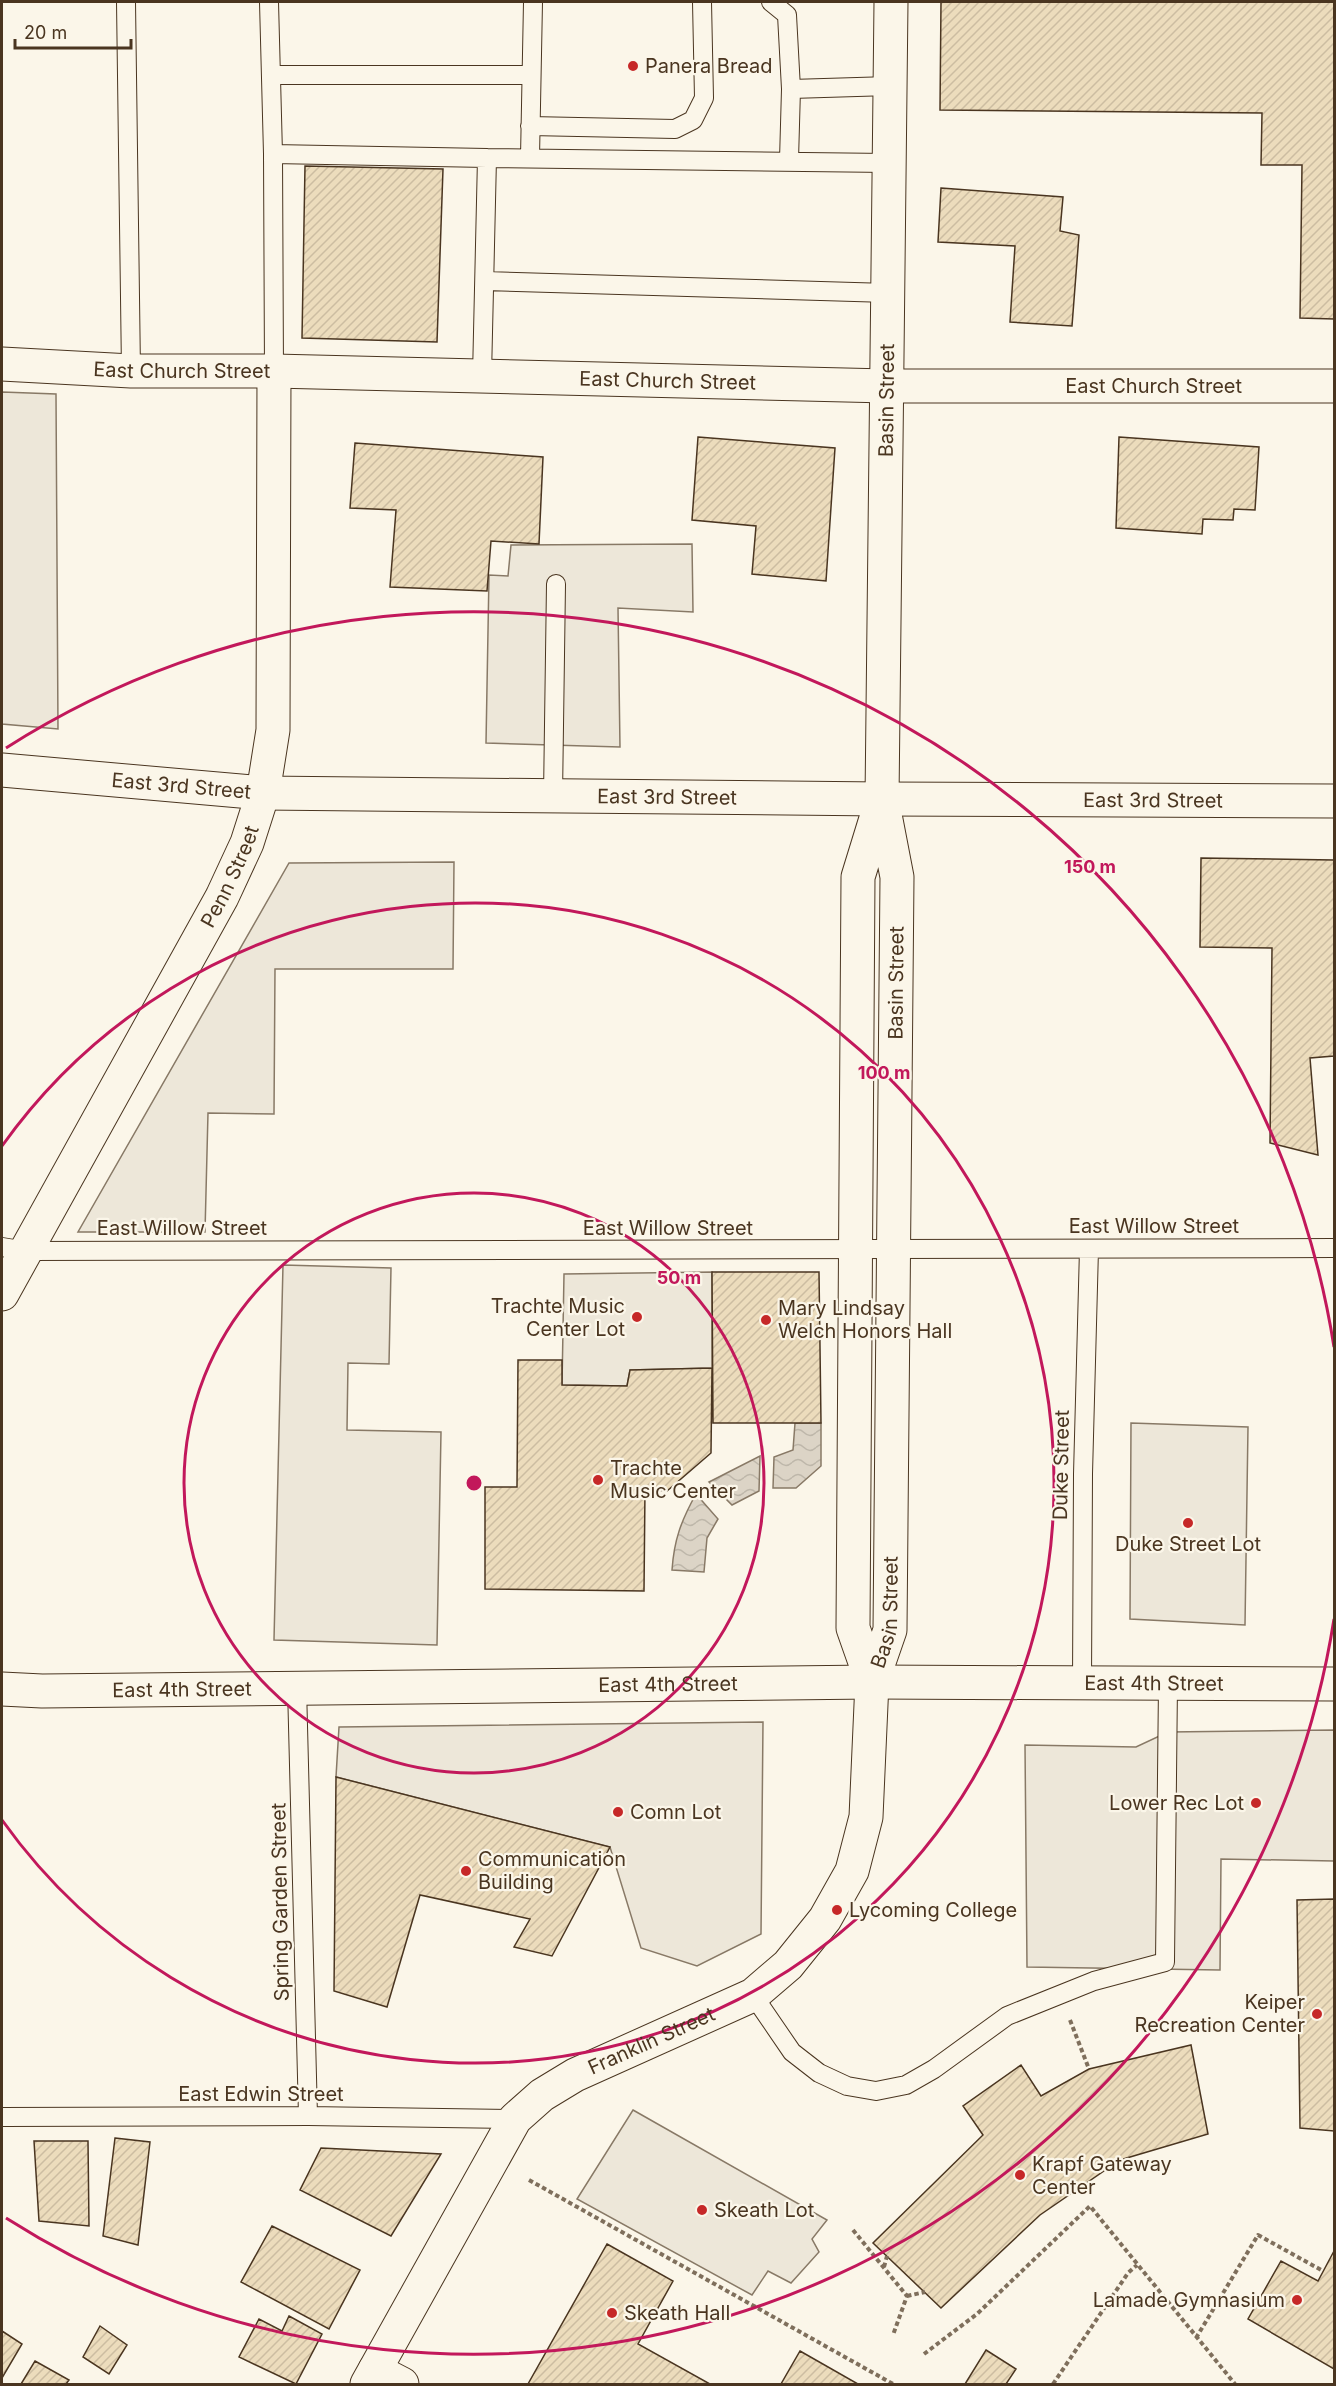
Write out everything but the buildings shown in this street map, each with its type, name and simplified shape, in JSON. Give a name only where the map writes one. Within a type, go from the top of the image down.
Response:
[{"type":"street","name":"Basin Street","points":[[872,1682],[890,1630],[897,878],[882,799],[891,2]]},
{"type":"street","name":"East Church Street","points":[[2,364],[131,371],[482,376],[887,386],[1335,386]]},
{"type":"street","name":"Penn Street","points":[[2,1294],[14,1249],[222,897],[247,843],[263,794],[273,730],[274,372]]},
{"type":"street","name":"East 3rd Street","points":[[2,770],[263,794],[1335,801]]},
{"type":"street","name":"Basin Street","points":[[872,1682],[853,1628],[858,877],[882,799]]},
{"type":"street","name":"East 4th Street","points":[[2,1689],[42,1691],[872,1682],[1335,1684]]},
{"type":"street","name":"Franklin Street","points":[[382,2380],[515,2120],[542,2095],[575,2075],[753,1995],[788,1965],[825,1919],[852,1870],[866,1817],[872,1682]]},
{"type":"lane","points":[[126,2],[131,371]]},
{"type":"lane","points":[[269,2],[273,154],[274,372]]},
{"type":"lane","points":[[530,157],[533,2]]},
{"type":"lane","points":[[530,126],[675,129],[693,120],[704,98],[702,2]]},
{"type":"lane","points":[[771,2],[787,15],[790,89],[789,160]]},
{"type":"lane","points":[[271,75],[531,75]]},
{"type":"lane","points":[[790,89],[890,86]]},
{"type":"lane","points":[[273,154],[888,163]]},
{"type":"lane","points":[[482,376],[487,158]]},
{"type":"lane","points":[[485,281],[888,293]]},
{"type":"lane","points":[[553,796],[556,584]]},
{"type":"lane","name":"East Willow Street","points":[[14,1249],[1335,1248]]},
{"type":"lane","name":"Duke Street","points":[[1082,1683],[1083,1474],[1089,1249]]},
{"type":"lane","points":[[753,1995],[792,2052],[819,2073],[847,2086],[876,2091],[906,2085],[934,2069],[1007,2016],[1094,1981],[1165,1962],[1168,1684]]},
{"type":"lane","name":"Spring Garden Street","points":[[297,1687],[308,2116]]},
{"type":"lane","name":"East Edwin Street","points":[[3,2121],[308,2116],[515,2120]]},
{"type":"path","points":[[1069,2017],[1089,2069]]},
{"type":"path","points":[[529,2180],[893,2385]]},
{"type":"path","points":[[924,2354],[978,2314],[1090,2206],[1235,2385]]},
{"type":"path","points":[[853,2230],[907,2296]]},
{"type":"path","points":[[1196,2338],[1258,2235],[1323,2271]]},
{"type":"path","points":[[884,2268],[887,2256]]},
{"type":"path","points":[[1053,2385],[1128,2273],[1137,2265]]},
{"type":"path","points":[[907,2296],[925,2292]]},
{"type":"path","points":[[893,2335],[907,2296]]},
{"type":"shaded area","points":[[2,392],[56,394],[58,729],[2,724]]},
{"type":"shaded area","points":[[692,544],[693,612],[618,608],[620,747],[486,743],[489,575],[508,576],[511,545]]},
{"type":"shaded area","points":[[454,862],[453,969],[275,969],[274,1114],[208,1113],[205,1232],[78,1232],[289,863]]},
{"type":"shaded area","points":[[283,1265],[391,1268],[389,1364],[348,1363],[347,1430],[441,1432],[437,1645],[274,1640]]},
{"type":"shaded area","name":"Trachte Music Center Lot","points":[[712,1272],[712,1368],[630,1370],[627,1386],[562,1385],[564,1274]]},
{"type":"shaded area","name":"Duke Street Lot","points":[[1131,1423],[1248,1427],[1245,1625],[1130,1619]]},
{"type":"shaded area","name":"Comn Lot","points":[[763,1722],[761,1934],[697,1966],[641,1948],[610,1847],[336,1777],[339,1727]]},
{"type":"shaded area","points":[[1334,1730],[1334,1861],[1221,1859],[1220,1970],[1027,1967],[1025,1745],[1136,1747],[1168,1732]]},
{"type":"shaded area","name":"Skeath Lot","points":[[633,2110],[827,2220],[812,2239],[819,2252],[791,2283],[768,2271],[752,2295],[577,2199]]},
{"type":"water","points":[[795,1423],[821,1423],[821,1466],[796,1488],[773,1488],[774,1457],[793,1450]]},
{"type":"water","points":[[760,1456],[759,1491],[732,1505],[709,1482]]},
{"type":"water","points":[[696,1494],[718,1519],[707,1538],[704,1572],[672,1570],[679,1531]]},
{"type":"place","name":"Panera Bread","points":[[633,66]]},
{"type":"place","name":"Trachte Music Center Lot","points":[[637,1317]]},
{"type":"place","name":"Mary Lindsay Welch Honors Hall","points":[[766,1320]]},
{"type":"place","name":"Trachte Music Center","points":[[598,1480]]},
{"type":"place","name":"Duke Street Lot","points":[[1188,1523]]},
{"type":"place","name":"Lower Rec Lot","points":[[1256,1803]]},
{"type":"place","name":"Comn Lot","points":[[618,1812]]},
{"type":"place","name":"Communication Building","points":[[466,1871]]},
{"type":"place","name":"Lycoming College","points":[[837,1910]]},
{"type":"place","name":"Keiper Recreation Center","points":[[1317,2014]]},
{"type":"place","name":"Krapf Gateway Center","points":[[1020,2175]]},
{"type":"place","name":"Skeath Lot","points":[[702,2210]]},
{"type":"place","name":"Lamade Gymnasium","points":[[1297,2300]]},
{"type":"place","name":"Skeath Hall","points":[[612,2313]]}]
